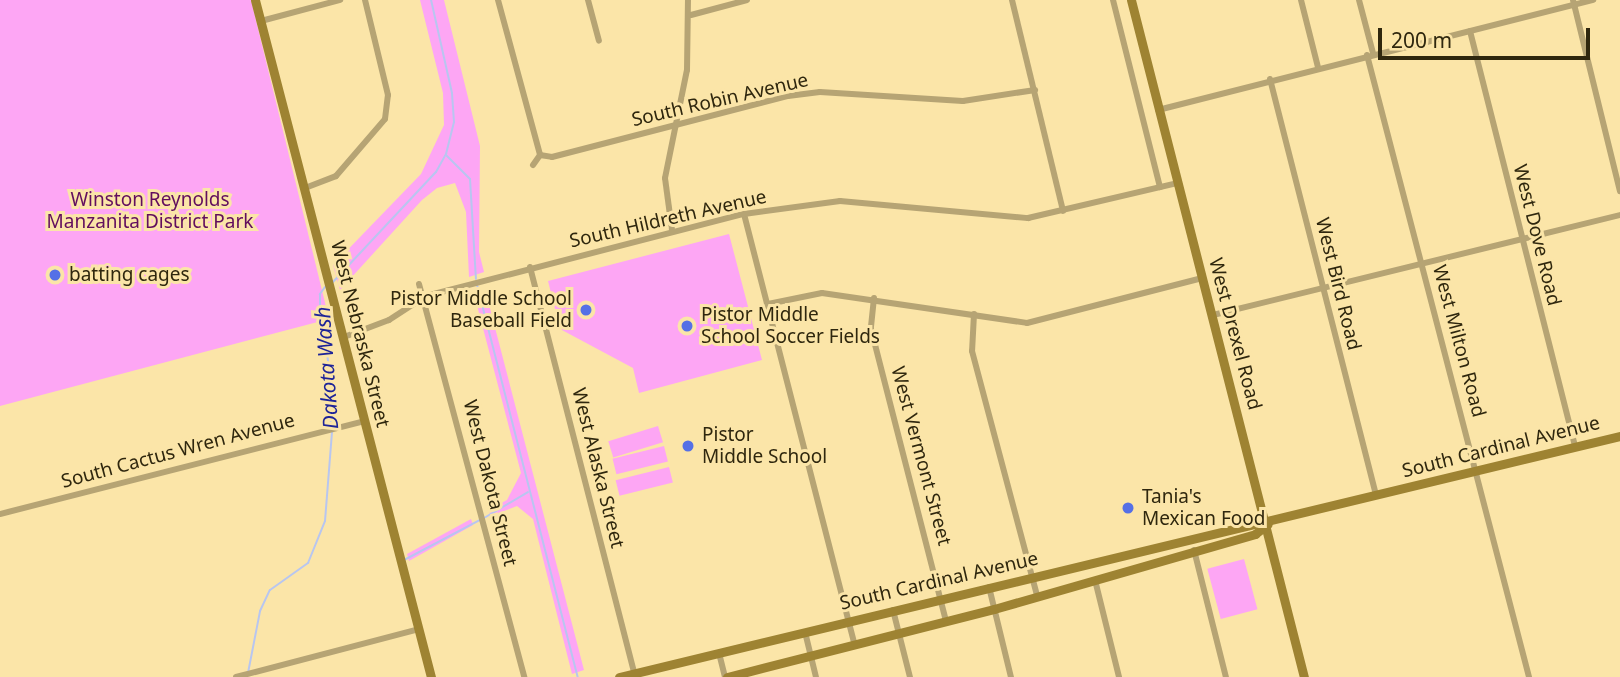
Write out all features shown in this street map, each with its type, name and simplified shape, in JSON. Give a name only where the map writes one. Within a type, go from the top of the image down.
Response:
[{"type":"main road","name":"West Nebraska Street","points":[[255,0],[431,677]]},
{"type":"main road","name":"West Drexel Road","points":[[1130,0],[1268,524],[1304,677]]},
{"type":"main road","name":"South Cardinal Avenue","points":[[619,677],[1250,523],[1268,524],[1620,436]]},
{"type":"main road","name":"South Cardinal Avenue","points":[[726,677],[994,609],[1255,534],[1268,524]]},
{"type":"street","points":[[261,21],[340,0]]},
{"type":"street","points":[[305,188],[336,176],[386,119],[388,94],[365,0]]},
{"type":"street","points":[[498,0],[540,155],[533,164]]},
{"type":"street","points":[[588,0],[598,41]]},
{"type":"street","points":[[672,230],[664,190],[687,74],[691,15],[688,0]]},
{"type":"street","points":[[691,15],[747,0]]},
{"type":"street","points":[[1012,0],[1063,211]]},
{"type":"street","points":[[1113,0],[1160,187]]},
{"type":"street","points":[[1301,0],[1318,67]]},
{"type":"street","name":"West Milton Road","points":[[1359,0],[1422,265],[1478,471],[1528,677]]},
{"type":"street","points":[[1158,110],[1270,79],[1470,31],[1573,2],[1593,0]]},
{"type":"street","points":[[1573,2],[1620,191]]},
{"type":"street","name":"West Dove Road","points":[[1470,31],[1575,446]]},
{"type":"street","name":"West Bird Road","points":[[1270,79],[1376,495]]},
{"type":"street","name":"South Robin Avenue","points":[[540,155],[552,157],[820,92],[963,101],[1035,90]]},
{"type":"street","name":"South Hildreth Avenue","points":[[344,337],[389,320],[426,296],[672,230],[744,214],[840,201],[993,218],[1028,218],[1177,183]]},
{"type":"street","points":[[744,214],[854,643]]},
{"type":"street","points":[[1213,315],[1620,215]]},
{"type":"street","name":"West Alaska Street","points":[[530,268],[635,675]]},
{"type":"street","points":[[768,304],[822,293],[874,298],[1027,323],[1202,278]]},
{"type":"street","name":"West Dakota Street","points":[[419,284],[426,296],[524,677]]},
{"type":"street","name":"West Vermont Street","points":[[874,298],[871,329],[946,621]]},
{"type":"street","points":[[974,314],[972,351],[1037,596]]},
{"type":"street","name":"South Cactus Wren Avenue","points":[[0,514],[364,421]]},
{"type":"street","points":[[1194,550],[1226,677]]},
{"type":"street","points":[[1094,580],[1119,677]]},
{"type":"street","points":[[988,586],[1011,677]]},
{"type":"street","points":[[893,610],[910,677]]},
{"type":"street","points":[[236,677],[419,629]]},
{"type":"street","points":[[805,632],[816,677]]},
{"type":"street","points":[[719,653],[726,677]]},
{"type":"green space","name":"Winston Reynolds Manzanita District Park","points":[[0,0],[251,0],[329,319],[0,406]]},
{"type":"green space","points":[[420,0],[444,0],[480,146],[479,252],[484,272],[469,277],[466,212],[455,183],[437,188],[422,200],[340,290],[333,265],[421,174],[444,125],[443,93]]},
{"type":"green space","name":"Pistor Middle School Soccer Fields","points":[[729,234],[762,360],[639,393],[633,368],[560,329],[548,281]]},
{"type":"green space","points":[[486,293],[584,670],[572,674],[533,519],[517,506],[491,516],[488,510],[507,500],[521,473],[474,294]]},
{"type":"green space","points":[[658,426],[663,442],[613,457],[608,441]]},
{"type":"green space","points":[[664,446],[668,462],[616,474],[613,459]]},
{"type":"green space","points":[[669,467],[673,483],[620,496],[616,480]]},
{"type":"green space","points":[[471,519],[473,525],[409,561],[407,554]]},
{"type":"green space","points":[[1244,559],[1257,609],[1221,619],[1207,569]]},
{"type":"waterway","name":"Dakota Wash","points":[[332,283],[436,172],[446,154],[454,122],[452,93],[431,0]]},
{"type":"waterway","points":[[446,155],[470,179],[476,279]]},
{"type":"waterway","points":[[477,285],[578,677]]},
{"type":"waterway","name":"Dakota Wash","points":[[325,287],[320,294],[320,314],[329,366],[331,426]]},
{"type":"waterway","name":"Dakota Wash","points":[[248,673],[260,611],[270,590],[308,563],[325,521],[332,432]]},
{"type":"waterway","points":[[484,518],[528,492]]},
{"type":"waterway","points":[[404,560],[480,520]]},
{"type":"place","name":"batting cages","points":[[55,275]]},
{"type":"place","name":"Pistor Middle School Baseball Field","points":[[586,310]]},
{"type":"place","name":"Pistor Middle School Soccer Fields","points":[[687,326]]},
{"type":"place","name":"Pistor Middle School","points":[[688,446]]},
{"type":"place","name":"Tania's Mexican Food","points":[[1128,508]]}]
